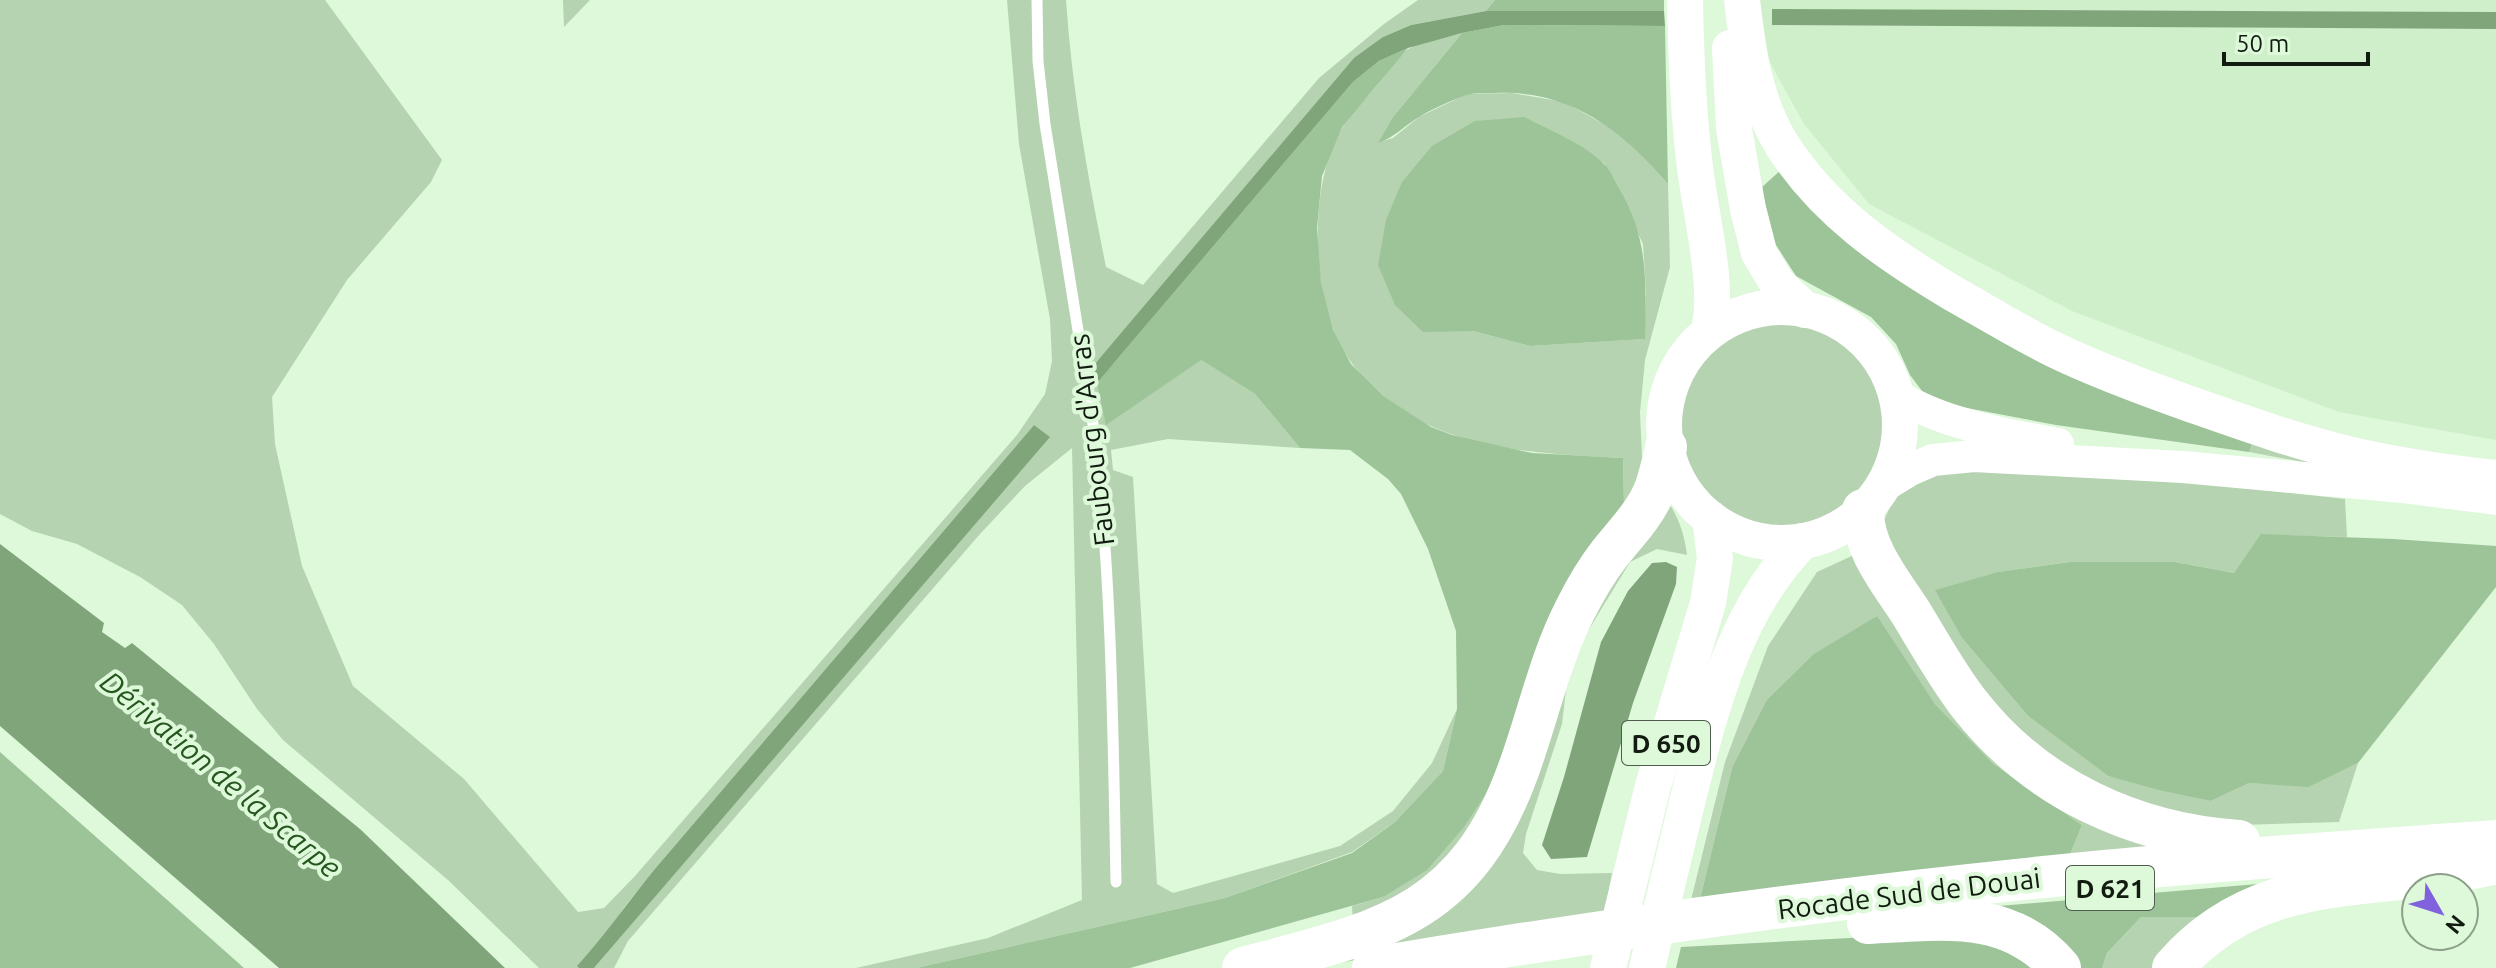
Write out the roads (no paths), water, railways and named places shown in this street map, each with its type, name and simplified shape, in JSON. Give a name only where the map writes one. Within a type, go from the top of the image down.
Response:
[{"type":"highway","points":[[1243,968],[1340,942],[1394,922],[1436,896],[1470,861],[1490,834],[1512,788],[1567,627],[1591,580],[1649,501],[1662,471],[1666,447]]},
{"type":"highway","points":[[1872,499],[1864,531],[1874,553],[1970,705],[2027,761],[2095,806],[2164,831],[2227,840],[2275,841],[2445,833],[2496,838]]},
{"type":"highway","name":"Rocade Sud de Douai","points":[[1373,968],[2073,874],[2496,838]]},
{"type":"highway","points":[[2173,968],[2194,945],[2222,924],[2281,897],[2331,886],[2424,876],[2496,863]]},
{"type":"highway","name":"Rocade Sud de Douai","points":[[1727,922],[1807,920],[1949,903],[2217,879],[2496,863]]},
{"type":"highway","points":[[1807,920],[1855,923],[1942,919],[1980,922],[2023,937],[2043,950],[2060,968]]},
{"type":"highway","name":"Rocade Sud de Douai","points":[[1456,968],[1561,944]]},
{"type":"main road","points":[[1685,0],[1689,115],[1711,289],[1708,333]]},
{"type":"main road","points":[[1729,0],[1734,129],[1752,229],[1770,275],[1805,310]]},
{"type":"main road","points":[[1742,0],[1752,76],[1765,113],[1782,145],[1835,211],[1878,246],[1915,270],[2058,352],[2178,400],[2286,437],[2353,455],[2423,469],[2496,478]]},
{"type":"main road","points":[[1776,307],[1805,310],[1846,326],[1868,344],[1885,368],[1896,395],[1900,422],[1897,449],[1888,475],[1872,499],[1829,533],[1803,541],[1775,543],[1747,538],[1710,518],[1681,487],[1666,447],[1664,419],[1669,391],[1688,354],[1708,333],[1733,318],[1776,307]]},
{"type":"main road","name":"D 650","points":[[1608,968],[1653,786],[1708,603],[1715,558],[1710,518]]},
{"type":"main road","name":"D 650","points":[[1647,968],[1699,753],[1723,675],[1765,590],[1782,563],[1803,541]]},
{"type":"street","points":[[1896,395],[1923,409],[2001,432],[2183,467]]},
{"type":"street","points":[[1872,499],[1919,465],[1958,456],[2183,467],[2496,499]]},
{"type":"street","points":[[2402,487],[2496,487]]},
{"type":"lane","name":"Faubourg d'Arras","points":[[1037,0],[1038,61],[1045,124],[1101,491],[1112,654],[1116,882]]},
{"type":"water","points":[[1772,9],[2496,12],[2496,29],[1772,25]]},
{"type":"water","points":[[1486,11],[1664,11],[1665,26],[1504,25],[1408,48],[1379,61],[1353,82],[1097,383],[1094,365],[1354,58],[1383,37],[1411,25]]},
{"type":"water","points":[[1034,425],[1050,437],[594,968],[579,968],[577,966],[654,870]]},
{"type":"water","name":"Dérivation de la Scarpe","points":[[0,544],[104,623],[102,632],[125,648],[132,643],[360,829],[505,968],[279,968],[0,726]]},
{"type":"water","points":[[1666,562],[1677,567],[1676,584],[1633,703],[1587,857],[1551,859],[1542,845],[1601,642],[1628,591],[1652,563]]}]
